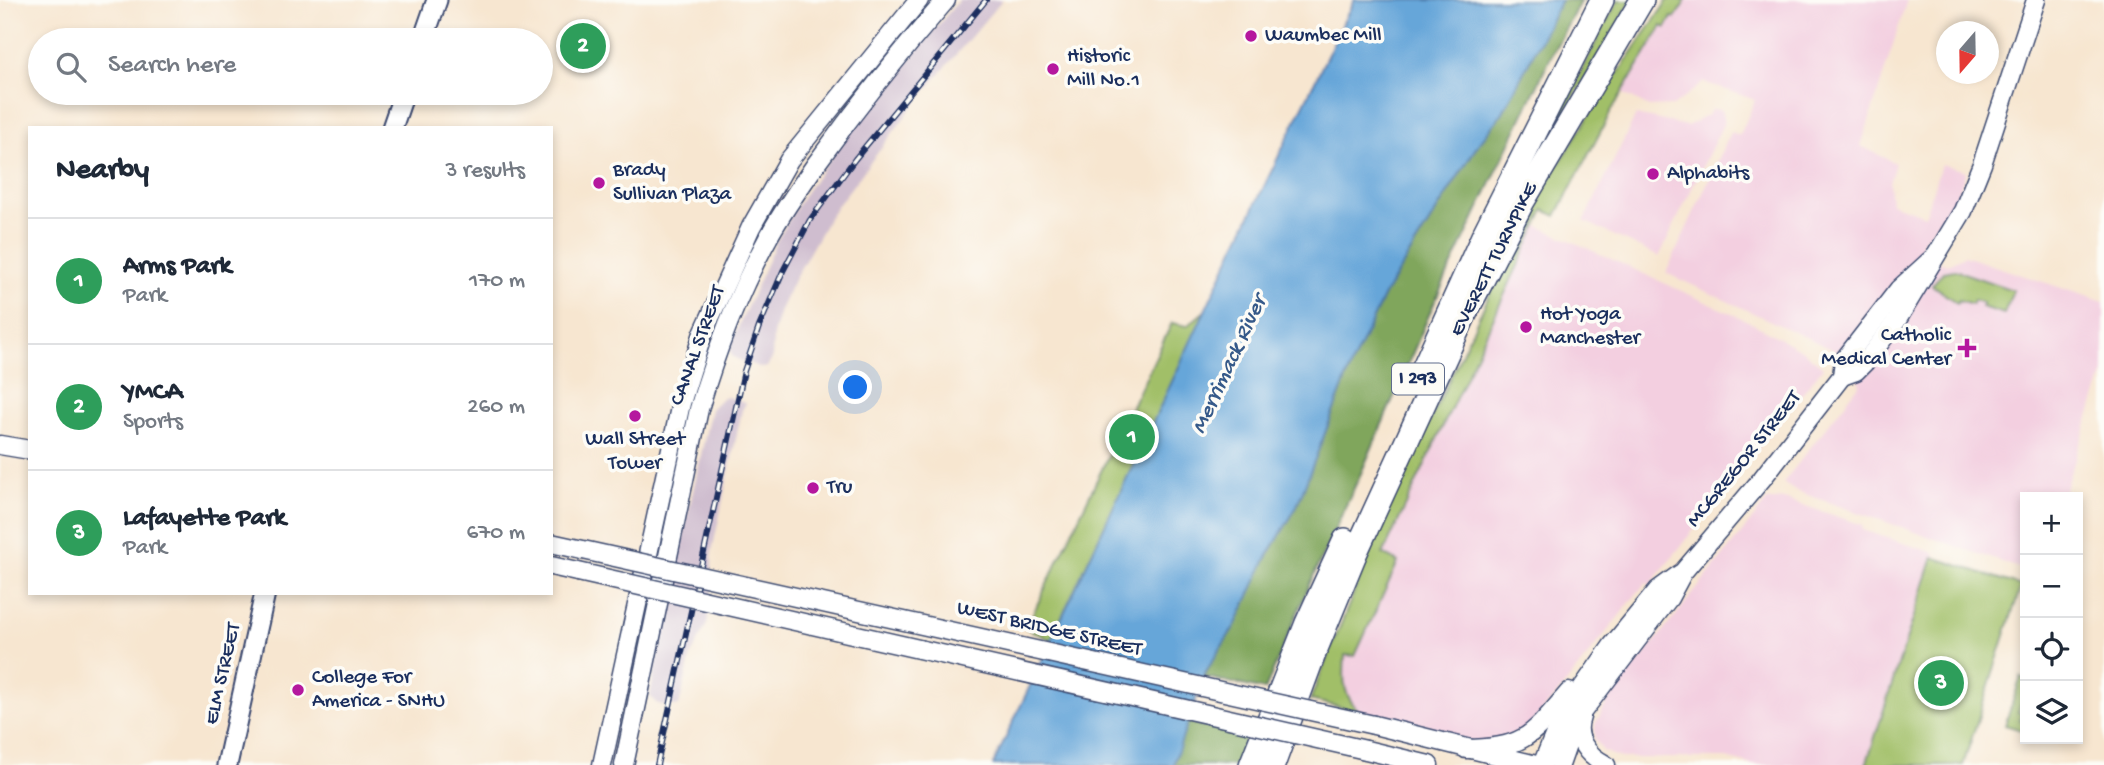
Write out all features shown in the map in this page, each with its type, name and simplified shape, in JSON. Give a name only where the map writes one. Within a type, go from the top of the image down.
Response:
[{"type":"highway","name":"EVERETT TURNPIKE","points":[[1251,765],[1307,623],[1483,236],[1602,0]]},
{"type":"highway","name":"EVERETT TURNPIKE","points":[[1273,765],[1315,651],[1355,554],[1465,314],[1522,203],[1643,0]]},
{"type":"highway","points":[[1597,79],[1653,0]]},
{"type":"main road","points":[[427,28],[437,0]]},
{"type":"main road","name":"CANAL STREET","points":[[602,765],[681,403],[702,333],[751,227],[789,160],[919,0]]},
{"type":"main road","name":"CANAL STREET","points":[[624,765],[699,409],[711,368],[736,308],[766,240],[787,205],[841,130],[946,0]]},
{"type":"main road","name":"MCGREGOR STREET","points":[[1560,765],[1570,733],[1587,705],[1669,598],[1683,572],[1764,477],[1842,376],[1856,371],[1881,341],[1915,292],[1973,190],[2036,0]]},
{"type":"main road","points":[[393,126],[400,105]]},
{"type":"main road","points":[[0,445],[28,450]]},
{"type":"main road","name":"WEST BRIDGE STREET","points":[[553,543],[1374,725],[1536,765]]},
{"type":"main road","points":[[553,566],[1429,765]]},
{"type":"main road","name":"MCGREGOR STREET","points":[[1542,765],[1575,698],[1612,646],[1658,590],[1683,572]]},
{"type":"main road","name":"ELM STREET","points":[[227,765],[265,595]]},
{"type":"main road","points":[[1466,749],[1502,748],[1528,736],[1544,722],[1612,646]]},
{"type":"main road","points":[[1587,705],[1579,723],[1580,737],[1589,753],[1606,765]]},
{"type":"shaded area","points":[[959,0],[1002,0],[916,102],[831,214],[780,310],[773,335],[772,359],[767,367],[762,368],[732,356],[729,348],[776,242],[807,190],[851,131]]},
{"type":"shaded area","name":"Catholic Medical Center","points":[[1686,0],[1907,0],[1861,146],[1895,163],[1889,183],[1891,203],[1925,215],[1941,164],[1966,171],[1955,202],[1921,243],[1932,259],[1948,264],[1964,256],[2104,302],[2104,373],[2064,492],[2020,492],[2020,568],[1799,492],[1783,483],[1860,384],[1847,356],[1666,273],[1731,132],[1740,135],[1755,100],[1704,82],[1673,106],[1649,107],[1622,93],[1662,25],[1666,28],[1672,17],[1675,18]]},
{"type":"shaded area","name":"Alphabits","points":[[1712,109],[1721,110],[1724,122],[1659,257],[1584,221],[1636,115],[1687,126],[1708,115]]},
{"type":"shaded area","points":[[1536,225],[1750,322],[1803,351],[1823,367],[1650,585],[1646,582],[1525,731],[1501,742],[1473,742],[1325,703],[1341,643]]},
{"type":"shaded area","points":[[724,396],[746,403],[742,410],[712,551],[712,588],[707,624],[691,655],[679,706],[662,705],[650,696],[660,642],[711,409]]},
{"type":"shaded area","points":[[1784,499],[1863,525],[1862,530],[1935,553],[1866,765],[1753,765],[1727,758],[1621,758],[1603,751],[1595,739],[1595,724],[1609,699],[1767,501]]},
{"type":"green space","points":[[1561,0],[1581,0],[1554,50],[1435,301],[1265,690],[1204,677],[1296,508],[1351,366],[1384,295],[1477,146],[1503,112]]},
{"type":"green space","points":[[1618,0],[1632,0],[1525,178]]},
{"type":"green space","points":[[1668,0],[1686,0],[1666,28],[1662,26],[1613,108],[1556,216],[1544,210],[1383,554],[1398,562],[1355,656],[1345,655],[1345,686],[1354,706],[1360,712],[1310,700],[1387,511],[1496,281],[1550,178]]},
{"type":"green space","points":[[1955,270],[2013,290],[2004,314],[1981,307],[1983,303],[1974,300],[1972,304],[1959,300],[1957,303],[1932,285],[1943,272]]},
{"type":"green space","points":[[1206,310],[1051,640],[1026,628],[1172,323],[1187,326]]},
{"type":"green space","points":[[1933,557],[2020,586],[1963,765],[1866,765]]},
{"type":"green space","points":[[2020,680],[2020,730],[2005,725]]},
{"type":"green space","points":[[1187,722],[1246,737],[1235,765],[1173,765]]},
{"type":"water","name":"Merrimack River","points":[[1354,0],[1561,0],[1503,112],[1477,146],[1384,295],[1351,366],[1296,508],[1266,559],[1236,624],[1205,673],[1173,765],[993,765],[1231,255]]},
{"type":"railway","points":[[657,765],[744,371],[783,271],[810,220],[855,159],[986,0]]},
{"type":"place","name":"Waumbec Mill","points":[[1251,36]]},
{"type":"place","name":"YMCA","points":[[583,46]]},
{"type":"place","name":"Historic Mill No.1","points":[[1053,69]]},
{"type":"place","name":"Alphabits","points":[[1653,174]]},
{"type":"place","name":"Brady Sullivan Plaza","points":[[599,183]]},
{"type":"place","name":"Hot Yoga Manchester","points":[[1526,327]]},
{"type":"place","name":"Catholic Medical Center","points":[[1967,348]]},
{"type":"place","name":"Wall Street Tower","points":[[635,416]]},
{"type":"place","name":"Arms Park","points":[[1132,437]]},
{"type":"place","name":"Tru","points":[[813,488]]},
{"type":"place","name":"Lafayette Park","points":[[1941,683]]},
{"type":"place","name":"College For America - SNHU","points":[[298,690]]}]
